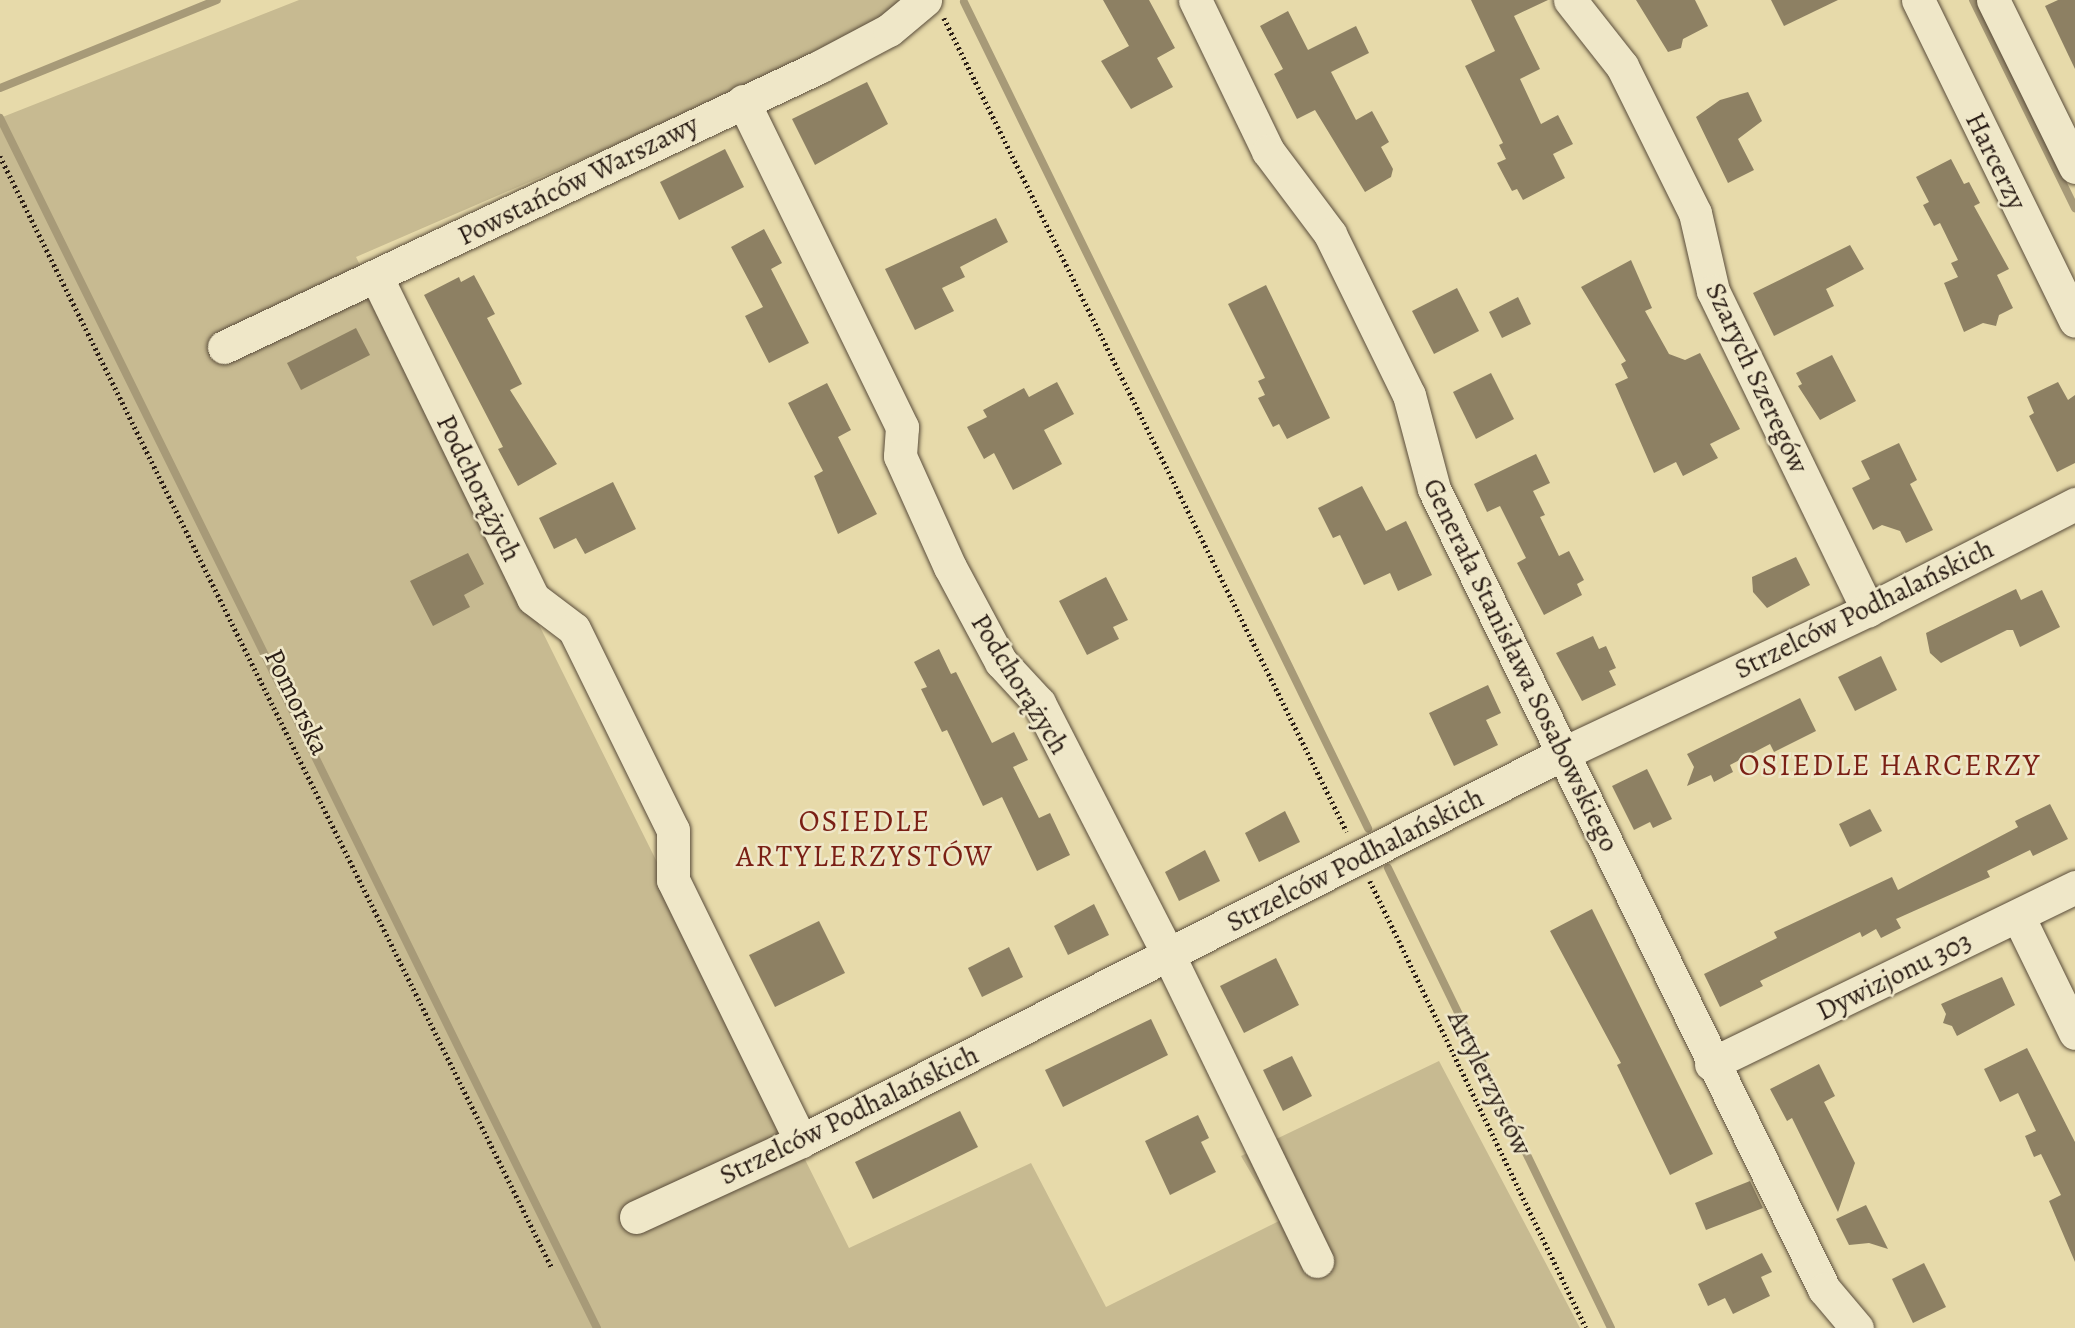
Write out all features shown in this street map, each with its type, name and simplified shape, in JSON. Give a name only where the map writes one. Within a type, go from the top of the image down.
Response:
[{"type":"street","name":"Generała Stanisława Sosabowskiego","points":[[1195,0],[1268,150],[1331,234],[1409,395],[1433,489],[1824,1289],[1857,1328]]},
{"type":"street","name":"Szarych Szeregów","points":[[1570,0],[1622,66],[1695,213],[1713,291],[1868,610]]},
{"type":"street","name":"Harcerzy","points":[[1917,0],[2075,321]]},
{"type":"street","points":[[1993,0],[2075,167]]},
{"type":"street","name":"Powstańców Warszawy","points":[[223,348],[743,101],[933,6]]},
{"type":"street","name":"Podchorążych","points":[[743,101],[902,427],[900,456],[950,567],[1001,662],[1039,703],[1169,957],[1317,1261]]},
{"type":"street","name":"Podchorążych","points":[[376,276],[533,598],[574,629],[668,818],[673,830],[673,880],[801,1141]]},
{"type":"street","name":"Strzelców Podhalańskich","points":[[636,1217],[801,1141],[1169,957],[1359,856],[1564,753],[1868,610],[2075,504]]},
{"type":"street","name":"Dywizjonu 303","points":[[1712,1064],[2075,887]]},
{"type":"street","points":[[2018,916],[2075,1033]]},
{"type":"path","name":"Artylerzystów","points":[[933,6],[1359,856],[1586,1328]]},
{"type":"path","name":"Pomorska","points":[[0,156],[552,1268]]},
{"type":"shaded area","points":[[299,0],[917,0],[922,12],[356,257],[849,1248],[1031,1163],[1106,1307],[1279,1221],[1241,1156],[1439,1061],[1580,1328],[0,1328],[0,118]]},
{"type":"building","points":[[1103,0],[1149,0],[1175,48],[1157,58],[1173,87],[1131,109],[1101,61],[1129,46]]},
{"type":"building","points":[[1471,0],[1548,0],[1514,16],[1540,69],[1520,79],[1541,124],[1558,115],[1573,144],[1553,154],[1565,178],[1523,200],[1517,189],[1512,191],[1497,163],[1506,159],[1499,145],[1503,143],[1465,66],[1495,51]]},
{"type":"building","points":[[1636,0],[1695,0],[1708,26],[1683,39],[1681,48],[1668,52]]},
{"type":"building","points":[[1771,0],[1838,0],[1784,26]]},
{"type":"building","points":[[2058,0],[2075,0],[2075,69],[2045,6]]},
{"type":"building","points":[[1288,11],[1308,50],[1356,26],[1369,53],[1331,72],[1356,120],[1372,111],[1389,142],[1381,147],[1393,169],[1391,177],[1365,192],[1315,110],[1297,119],[1274,74],[1283,69],[1260,26]]},
{"type":"building","points":[[867,82],[888,124],[815,165],[792,119]]},
{"type":"building","points":[[1748,92],[1762,121],[1738,139],[1754,170],[1728,183],[1696,117],[1720,100]]},
{"type":"building","points":[[725,149],[744,187],[679,220],[660,182]]},
{"type":"building","points":[[1951,159],[1964,184],[1969,182],[1980,203],[1974,206],[2009,269],[1997,275],[2013,308],[1999,315],[1996,326],[1983,323],[1964,332],[1944,283],[1958,277],[1951,263],[1958,260],[1940,223],[1934,226],[1923,205],[1929,202],[1916,177]]},
{"type":"building","points":[[996,218],[1008,242],[960,267],[965,277],[942,288],[954,311],[915,330],[885,269]]},
{"type":"building","points":[[764,229],[782,263],[771,269],[809,343],[769,363],[745,316],[763,307],[731,247]]},
{"type":"building","points":[[1850,245],[1864,269],[1826,289],[1834,306],[1774,336],[1753,293]]},
{"type":"building","points":[[1631,260],[1652,308],[1645,311],[1669,354],[1685,360],[1700,353],[1740,429],[1710,444],[1718,458],[1683,476],[1676,462],[1654,473],[1615,384],[1628,378],[1621,364],[1626,361],[1581,287]]},
{"type":"building","points":[[474,275],[495,314],[487,318],[522,384],[510,390],[557,464],[518,486],[498,449],[503,447],[424,295],[459,277],[461,282]]},
{"type":"building","points":[[1266,285],[1330,418],[1287,439],[1279,424],[1273,427],[1258,398],[1265,395],[1258,381],[1265,378],[1228,304]]},
{"type":"building","points":[[1457,288],[1479,331],[1434,354],[1412,311]]},
{"type":"building","points":[[1518,297],[1531,324],[1502,338],[1489,312]]},
{"type":"building","points":[[356,328],[370,355],[301,390],[287,363]]},
{"type":"building","points":[[1832,355],[1856,401],[1820,420],[1798,386],[1802,384],[1796,373]]},
{"type":"building","points":[[1491,373],[1514,419],[1476,439],[1453,392]]},
{"type":"building","points":[[1057,382],[1074,414],[1044,430],[1062,464],[1013,490],[994,453],[984,459],[967,427],[987,417],[983,410],[1024,388],[1029,397]]},
{"type":"building","points":[[2058,382],[2068,400],[2075,395],[2075,463],[2057,472],[2029,416],[2034,413],[2027,397]]},
{"type":"building","points":[[827,383],[851,430],[838,437],[877,514],[838,534],[814,476],[823,471],[788,403]]},
{"type":"building","points":[[1899,443],[1917,480],[1910,484],[1933,530],[1906,543],[1900,531],[1882,525],[1873,530],[1852,488],[1870,479],[1861,461]]},
{"type":"building","points":[[1536,454],[1550,483],[1533,491],[1545,515],[1540,517],[1559,556],[1569,551],[1584,580],[1577,584],[1582,595],[1544,615],[1517,563],[1526,558],[1500,506],[1487,512],[1474,484]]},
{"type":"building","points":[[613,482],[636,529],[585,554],[576,538],[554,549],[539,518]]},
{"type":"building","points":[[1362,486],[1386,531],[1406,521],[1432,575],[1398,591],[1390,573],[1364,585],[1340,535],[1333,538],[1318,508]]},
{"type":"building","points":[[468,553],[484,584],[464,595],[470,607],[433,626],[410,581]]},
{"type":"building","points":[[1796,557],[1810,585],[1767,608],[1753,592],[1752,577]]},
{"type":"building","points":[[1106,577],[1128,620],[1113,627],[1119,639],[1087,655],[1059,601]]},
{"type":"building","points":[[2016,589],[2021,600],[2042,590],[2060,627],[2020,647],[2013,630],[2007,630],[1941,663],[1930,653],[1926,633]]},
{"type":"building","points":[[1593,636],[1599,649],[1606,646],[1616,668],[1609,671],[1616,685],[1582,701],[1556,653]]},
{"type":"building","points":[[939,649],[951,674],[956,672],[992,743],[1014,732],[1028,760],[1013,767],[1039,818],[1050,813],[1070,855],[1037,871],[1002,797],[983,806],[947,730],[942,732],[921,689],[927,687],[914,662]]},
{"type":"building","points":[[1881,656],[1897,690],[1855,711],[1838,677]]},
{"type":"building","points":[[1488,685],[1501,713],[1486,720],[1498,745],[1454,766],[1429,713]]},
{"type":"building","points":[[1800,698],[1816,731],[1774,752],[1770,744],[1730,765],[1733,772],[1714,782],[1711,775],[1687,786],[1694,767],[1687,754]]},
{"type":"building","points":[[1647,769],[1672,819],[1653,828],[1650,822],[1634,830],[1612,786]]},
{"type":"building","points":[[2050,804],[2068,839],[2033,856],[2030,850],[1987,871],[1990,877],[1896,919],[1901,928],[1881,938],[1876,929],[1862,937],[1860,932],[1760,981],[1763,986],[1720,1007],[1704,974],[1777,938],[1774,932],[1892,877],[1898,890],[2018,827],[2015,821]]},
{"type":"building","points":[[1870,809],[1882,831],[1850,847],[1839,824]]},
{"type":"building","points":[[1285,811],[1300,842],[1259,862],[1245,833]]},
{"type":"building","points":[[1205,850],[1220,881],[1179,901],[1165,872]]},
{"type":"building","points":[[1094,904],[1109,935],[1068,955],[1054,926]]},
{"type":"building","points":[[1592,909],[1713,1154],[1670,1175],[1617,1065],[1621,1063],[1550,931]]},
{"type":"building","points":[[819,921],[845,973],[775,1007],[749,955]]},
{"type":"building","points":[[1009,947],[1023,977],[982,997],[968,968]]},
{"type":"building","points":[[1276,958],[1299,1005],[1244,1033],[1220,986]]},
{"type":"building","points":[[2002,977],[2015,1005],[1957,1036],[1952,1026],[1943,1023],[1946,1014],[1941,1004]]},
{"type":"building","points":[[1151,1019],[1168,1055],[1063,1107],[1045,1070]]},
{"type":"building","points":[[2027,1048],[2075,1142],[2075,1262],[2049,1201],[2061,1195],[2041,1154],[2034,1157],[2025,1136],[2036,1131],[2018,1093],[2000,1102],[1984,1069]]},
{"type":"building","points":[[1292,1056],[1312,1096],[1283,1111],[1263,1070]]},
{"type":"building","points":[[1819,1064],[1835,1096],[1824,1102],[1855,1163],[1838,1212],[1792,1118],[1787,1121],[1770,1089]]},
{"type":"building","points":[[960,1111],[978,1147],[873,1199],[855,1162]]},
{"type":"building","points":[[1198,1115],[1209,1138],[1201,1142],[1216,1172],[1170,1195],[1145,1141]]},
{"type":"building","points":[[1750,1181],[1763,1208],[1706,1230],[1695,1203]]},
{"type":"building","points":[[1866,1205],[1888,1249],[1869,1243],[1849,1245],[1836,1219]]},
{"type":"building","points":[[1762,1253],[1772,1272],[1761,1277],[1770,1296],[1733,1314],[1725,1298],[1708,1306],[1698,1284]]},
{"type":"building","points":[[1924,1263],[1946,1307],[1913,1323],[1892,1279]]},
{"type":"waterway","points":[[0,88],[217,0]]},
{"type":"waterway","points":[[1973,0],[2075,208]]},
{"type":"waterway","points":[[964,2],[1368,828]]},
{"type":"waterway","points":[[0,118],[597,1328]]},
{"type":"waterway","points":[[1388,868],[1611,1328]]},
{"type":"district","name":"OSIEDLE HARCERZY","points":[[1890,765]]},
{"type":"district","name":"OSIEDLE ARTYLERZYSTÓW","points":[[865,838]]}]
